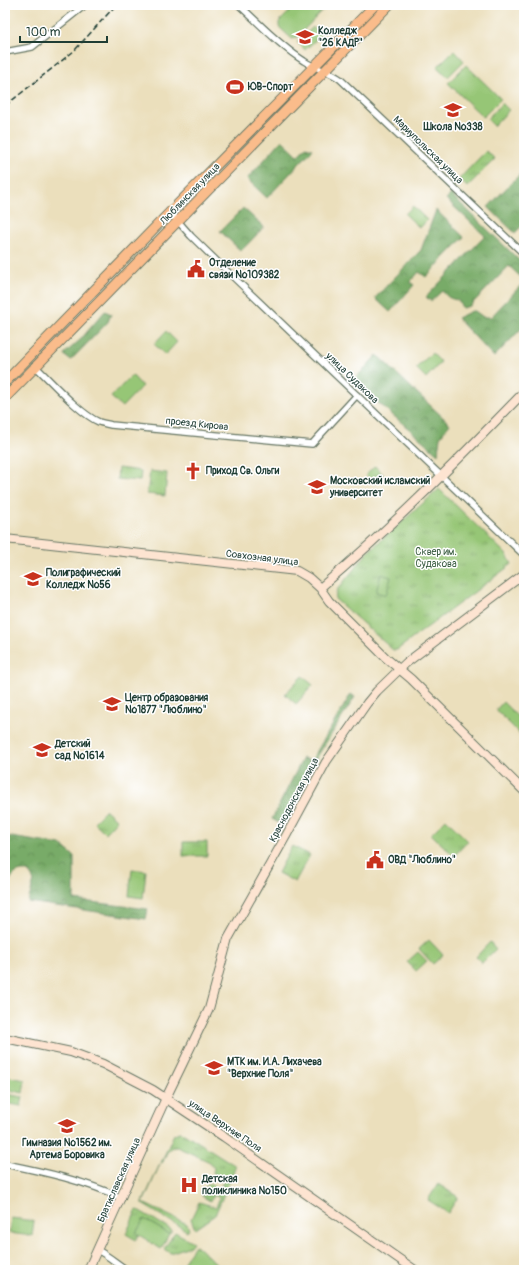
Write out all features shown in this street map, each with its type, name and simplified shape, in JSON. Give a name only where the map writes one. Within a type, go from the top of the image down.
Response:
[{"type":"main road","name":"Люблинская улица","points":[[5,382],[170,212],[375,5]]},
{"type":"main road","name":"Люблинская улица","points":[[5,398],[389,5]]},
{"type":"main road","points":[[320,588],[362,553],[441,477],[524,392]]},
{"type":"main road","name":"Совхозная улица","points":[[5,539],[297,571],[309,578],[320,588],[329,601],[386,658],[411,679],[524,791]]},
{"type":"main road","name":"Краснодонская улица","points":[[166,1098],[209,1009],[228,939],[326,762],[377,690],[406,663],[524,574]]},
{"type":"main road","name":"улица Верхние Поля","points":[[5,1038],[71,1052],[122,1073],[166,1098],[230,1140],[414,1270]]},
{"type":"main road","name":"Братиславская улица","points":[[88,1270],[122,1198],[166,1098]]},
{"type":"street","points":[[5,52],[32,47],[85,5]]},
{"type":"street","name":"Мариупольская улица","points":[[239,5],[288,49],[304,61],[326,70],[340,79],[524,254]]},
{"type":"street","name":"улица Судакова","points":[[170,212],[177,222],[524,555]]},
{"type":"street","name":"проезд Кирова","points":[[36,367],[78,406],[99,422],[111,425],[312,444],[357,395]]},
{"type":"street","points":[[5,1164],[73,1180],[107,1191],[122,1198]]},
{"type":"street","points":[[98,1250],[109,1256],[127,1270]]},
{"type":"green space","points":[[296,5],[325,5],[325,8],[296,38],[292,39],[279,27],[279,22]]},
{"type":"green space","points":[[313,27],[321,35],[305,50],[297,42]]},
{"type":"green space","points":[[454,50],[464,61],[448,77],[437,67]]},
{"type":"green space","points":[[466,65],[501,99],[483,117],[448,83]]},
{"type":"green space","points":[[502,103],[509,110],[494,126],[487,119]]},
{"type":"green space","points":[[282,140],[298,155],[306,147],[313,149],[267,198],[247,179]]},
{"type":"green space","points":[[486,151],[495,159],[467,187],[459,179]]},
{"type":"green space","points":[[524,170],[524,224],[515,233],[488,207]]},
{"type":"green space","points":[[451,194],[524,265],[524,280],[509,266],[470,306],[462,308],[458,300],[447,296],[442,291],[431,301],[426,297],[485,236],[446,199]]},
{"type":"green space","points":[[413,206],[427,220],[420,228],[405,214]]},
{"type":"green space","points":[[243,208],[264,227],[241,251],[220,231]]},
{"type":"green space","points":[[436,210],[464,237],[426,277],[419,272],[410,282],[414,285],[390,312],[375,298],[421,250]]},
{"type":"green space","points":[[524,282],[524,326],[494,357],[457,318],[472,311],[475,311],[483,317],[491,317]]},
{"type":"green space","points":[[105,311],[111,314],[108,322],[71,360],[67,358],[64,354],[80,340]]},
{"type":"green space","points":[[166,331],[177,342],[165,355],[154,344]]},
{"type":"green space","points":[[432,353],[441,362],[426,378],[416,368]]},
{"type":"green space","points":[[377,355],[450,424],[440,437],[438,454],[353,381]]},
{"type":"green space","points":[[132,375],[142,386],[122,407],[111,397]]},
{"type":"green space","points":[[375,466],[384,475],[374,484],[366,475]]},
{"type":"green space","points":[[118,468],[141,471],[140,481],[117,479]]},
{"type":"green space","points":[[150,471],[167,473],[165,496],[147,494]]},
{"type":"green space","name":"Сквер им. Судакова","points":[[439,489],[507,555],[512,564],[397,650],[393,650],[335,599],[337,590],[369,551]]},
{"type":"green space","points":[[381,574],[391,577],[386,595],[376,592]]},
{"type":"green space","points":[[302,676],[313,685],[296,704],[285,694]]},
{"type":"green space","points":[[351,694],[355,697],[315,760],[281,824],[272,819],[303,758],[311,761]]},
{"type":"green space","points":[[503,702],[524,723],[524,738],[496,710]]},
{"type":"green space","points":[[106,810],[117,820],[105,833],[94,822]]},
{"type":"green space","points":[[446,819],[468,841],[454,856],[431,834]]},
{"type":"green space","points":[[5,836],[61,845],[74,856],[74,900],[148,909],[146,919],[28,902],[34,881],[28,871],[16,873],[5,887]]},
{"type":"green space","points":[[183,842],[207,842],[207,856],[183,856]]},
{"type":"green space","points":[[292,846],[310,855],[295,882],[278,873]]},
{"type":"green space","points":[[132,869],[146,871],[143,898],[129,896]]},
{"type":"green space","points":[[429,940],[443,955],[433,964],[419,949]]},
{"type":"green space","points":[[490,942],[496,949],[482,963],[476,957]]},
{"type":"green space","points":[[418,952],[427,961],[416,971],[407,962]]},
{"type":"green space","points":[[5,1076],[25,1080],[23,1093],[5,1089]]},
{"type":"green space","points":[[5,1094],[23,1097],[21,1106],[5,1103]]},
{"type":"green space","points":[[180,1132],[184,1133],[236,1166],[215,1215],[195,1229],[191,1219],[199,1202],[216,1207],[220,1197],[215,1195],[210,1201],[202,1196],[207,1185],[210,1183],[218,1188],[221,1187],[224,1179],[213,1173],[214,1168],[210,1162],[177,1147],[169,1150],[161,1163],[174,1134]]},
{"type":"green space","points":[[160,1164],[143,1203],[187,1224],[189,1229],[187,1231],[142,1204]]},
{"type":"green space","points":[[438,1184],[458,1197],[448,1213],[428,1200]]},
{"type":"green space","points":[[138,1210],[172,1230],[169,1234],[144,1219],[136,1233],[139,1235],[136,1240],[126,1234],[136,1211]]},
{"type":"green space","points":[[11,1218],[34,1221],[32,1236],[9,1233]]},
{"type":"green space","points":[[144,1219],[169,1234],[161,1249],[136,1233]]},
{"type":"green space","points":[[175,1232],[193,1242],[190,1246],[170,1253],[164,1249]]},
{"type":"green space","points":[[195,1245],[224,1270],[184,1270],[180,1268]]},
{"type":"railway","points":[[5,106],[74,51],[116,5]]},
{"type":"place","name":"Колледж \"26 КАДР\"","points":[[305,37]]},
{"type":"place","name":"ЮВ-Спорт","points":[[235,87]]},
{"type":"place","name":"Школа №338","points":[[453,110]]},
{"type":"place","name":"Отделение связи №109382","points":[[196,269]]},
{"type":"place","name":"Приход Св. Ольги","points":[[193,471]]},
{"type":"place","name":"Московский исламский университет","points":[[317,487]]},
{"type":"place","name":"Полиграфический Колледж №56","points":[[33,579]]},
{"type":"place","name":"Центр образования №1877 \"Люблино\"","points":[[112,704]]},
{"type":"place","name":"Детский сад №1614","points":[[42,750]]},
{"type":"place","name":"ОВД \"Люблино\"","points":[[375,860]]},
{"type":"place","name":"МТК им. И.А. Лихачева \"Верхние Поля\"","points":[[214,1068]]},
{"type":"place","name":"Гимназия №1562 им. Артема Боровика","points":[[67,1126]]},
{"type":"place","name":"Детская поликлиника №150","points":[[189,1185]]}]
